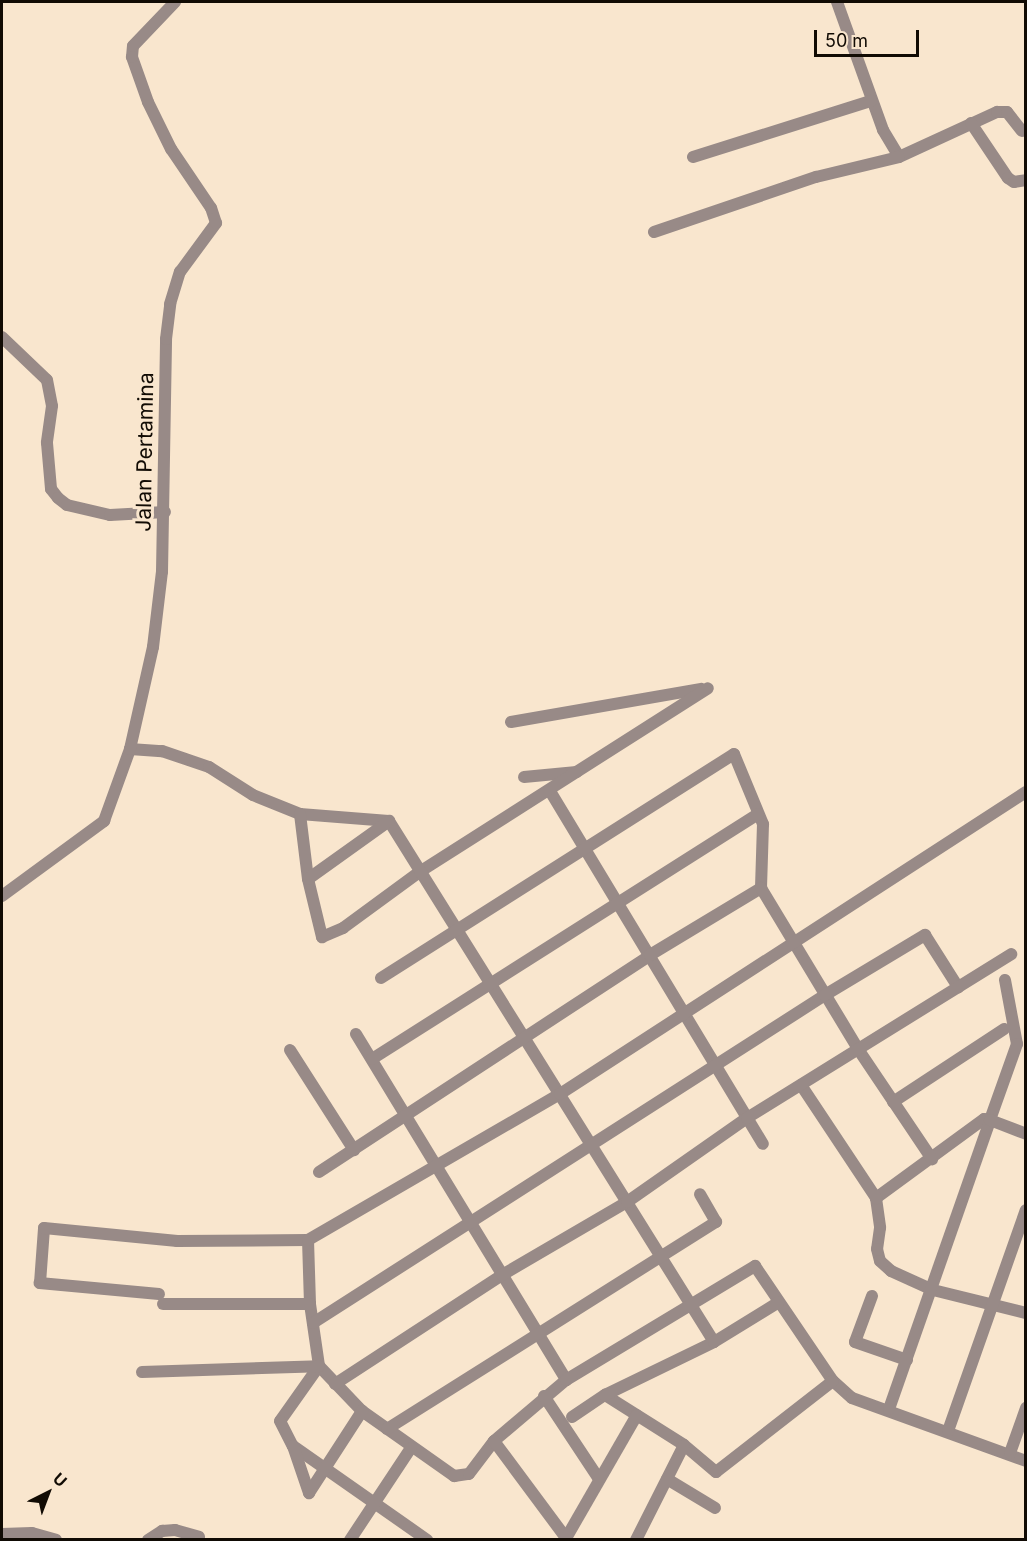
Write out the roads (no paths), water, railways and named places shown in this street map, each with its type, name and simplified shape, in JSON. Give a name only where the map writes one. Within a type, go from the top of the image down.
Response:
[{"type":"street","name":"Jalan Pertamina","points":[[2,896],[104,821],[130,749],[160,602],[165,512],[166,339],[170,304],[180,272],[216,223],[211,208],[157,121],[132,57],[133,46],[175,2]]},
{"type":"street","points":[[837,2],[871,101],[899,157]]},
{"type":"street","points":[[693,157],[871,101]]},
{"type":"street","points":[[654,232],[816,177],[899,157],[997,112],[1006,112],[1022,131]]},
{"type":"street","points":[[971,123],[1010,180],[1026,180]]},
{"type":"street","points":[[2,337],[47,380],[52,406],[47,443],[51,489],[58,498],[67,505],[110,515],[165,512]]},
{"type":"street","points":[[300,814],[308,879],[322,938],[343,928],[421,871],[550,792],[708,688],[511,722]]},
{"type":"street","points":[[130,749],[162,751],[209,767],[253,795],[300,814],[389,820]]},
{"type":"street","points":[[381,978],[585,846],[734,754],[758,814],[765,847],[761,888],[858,1049],[932,1159]]},
{"type":"street","points":[[524,777],[580,772]]},
{"type":"street","points":[[550,792],[620,903],[763,1144]]},
{"type":"street","points":[[310,1304],[161,1299],[40,1283],[44,1228],[177,1241],[308,1240],[438,1168],[560,1094],[795,944],[1026,792]]},
{"type":"street","points":[[372,1059],[758,814]]},
{"type":"street","points":[[389,820],[714,1342]]},
{"type":"street","points":[[308,879],[389,820]]},
{"type":"street","points":[[319,1172],[407,1117],[650,955],[761,888]]},
{"type":"street","points":[[313,1323],[591,1144],[717,1067],[825,995],[925,935],[958,987]]},
{"type":"street","points":[[335,1384],[502,1275],[627,1202],[747,1118],[1011,954]]},
{"type":"street","points":[[889,1409],[933,1290],[1017,1044],[1005,980]]},
{"type":"street","points":[[893,1102],[1004,1029]]},
{"type":"street","points":[[356,1034],[566,1380]]},
{"type":"street","points":[[290,1050],[354,1150]]},
{"type":"street","points":[[801,1085],[876,1198],[880,1261],[891,1271],[933,1290],[1026,1313]]},
{"type":"street","points":[[876,1198],[984,1119],[1026,1134]]},
{"type":"street","points":[[387,1429],[716,1222],[700,1194]]},
{"type":"street","points":[[948,1431],[989,1305],[1026,1210]]},
{"type":"street","points":[[308,1240],[310,1304],[319,1366],[362,1412],[454,1476],[469,1474],[494,1441],[544,1396],[566,1380],[692,1307],[755,1266],[833,1381],[852,1398],[889,1409],[1010,1453],[1026,1461]]},
{"type":"street","points":[[872,1296],[855,1342],[906,1360]]},
{"type":"street","points":[[572,1416],[605,1395],[714,1342],[778,1302]]},
{"type":"street","points":[[142,1372],[319,1366]]},
{"type":"street","points":[[319,1366],[280,1421],[293,1446],[309,1493],[362,1412]]},
{"type":"street","points":[[605,1395],[684,1445],[716,1472],[833,1381]]},
{"type":"street","points":[[544,1396],[599,1479]]},
{"type":"street","points":[[1010,1453],[1026,1407]]},
{"type":"street","points":[[494,1441],[566,1539],[637,1415]]},
{"type":"street","points":[[636,1539],[684,1445]]},
{"type":"street","points":[[293,1446],[326,1467],[425,1539]]},
{"type":"street","points":[[350,1539],[372,1502],[411,1448]]},
{"type":"street","points":[[667,1479],[715,1508]]},
{"type":"street","points":[[148,1539],[162,1531],[175,1530],[199,1537]]},
{"type":"street","points":[[2,1534],[32,1533],[56,1539]]}]
